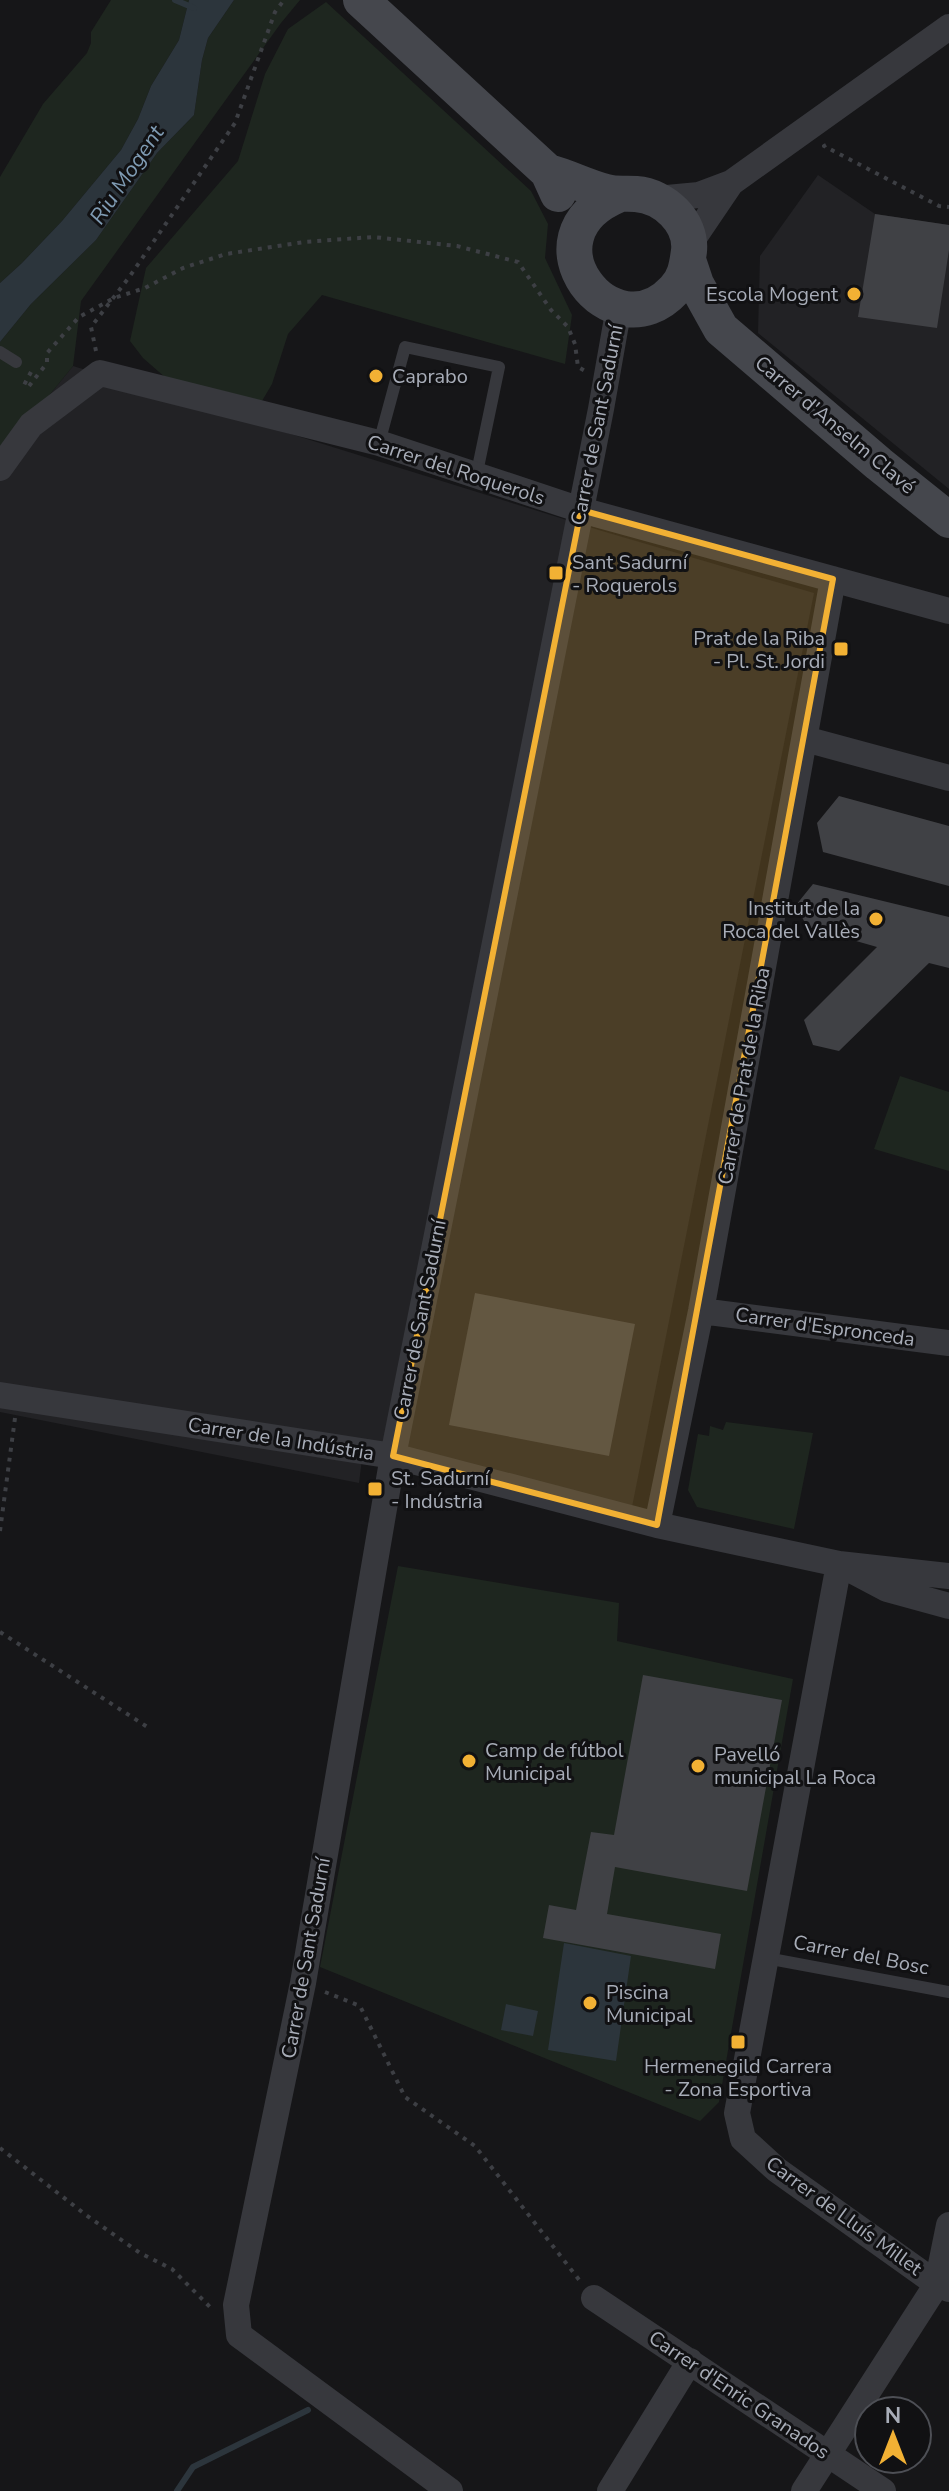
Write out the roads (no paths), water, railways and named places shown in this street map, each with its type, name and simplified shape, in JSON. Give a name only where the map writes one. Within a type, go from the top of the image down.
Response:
[{"type":"street","points":[[361,0],[548,172],[562,202],[575,246]]},
{"type":"street","points":[[656,199],[699,195],[731,183],[949,27]]},
{"type":"street","points":[[548,172],[618,195]]},
{"type":"street","points":[[635,306],[661,301],[673,292],[686,270],[688,252],[731,183]]},
{"type":"street","points":[[637,194],[656,199],[671,209],[681,221],[696,284],[721,329],[688,315],[599,299],[579,276],[575,262],[575,246],[581,224],[588,213],[600,203],[618,195],[637,194]]},
{"type":"street","name":"Carrer de Sant Sadurní","points":[[450,2491],[239,2335],[236,2305],[303,1983],[393,1456],[607,375],[635,306]]},
{"type":"street","name":"Carrer d'Anselm Clavé","points":[[721,329],[949,520]]},
{"type":"street","name":"Carrer del Roquerols","points":[[0,468],[31,425],[100,373],[379,443],[581,510],[949,611]]},
{"type":"street","name":"Carrer de Prat de la Riba","points":[[657,1525],[701,1311],[833,579]]},
{"type":"street","points":[[805,739],[949,778]]},
{"type":"street","name":"Carrer d'Espronceda","points":[[701,1311],[949,1343]]},
{"type":"street","name":"Carrer de la Indústria","points":[[9,1396],[393,1456],[657,1525],[839,1564],[949,1576]]},
{"type":"street","points":[[766,1958],[839,1564]]},
{"type":"street","name":"Carrer de la Indústria","points":[[839,1564],[887,1589],[949,1606]]},
{"type":"street","name":"Carrer de Lluís Millet","points":[[766,1958],[737,2113],[743,2139],[777,2170],[943,2287]]},
{"type":"street","points":[[804,2491],[943,2287],[949,2225]]},
{"type":"street","name":"Carrer d'Enric Granados","points":[[594,2298],[883,2491]]},
{"type":"street","points":[[610,2491],[690,2361]]},
{"type":"lane","points":[[379,443],[405,347],[499,367],[476,477]]},
{"type":"lane","points":[[0,352],[16,362]]},
{"type":"lane","name":"Carrer del Bosc","points":[[766,1958],[949,1992]]},
{"type":"water","name":"Riu Mogent","points":[[189,0],[234,0],[208,38],[194,115],[157,153],[96,240],[31,304],[0,342],[0,283],[62,221],[121,150],[151,86],[179,40]]},
{"type":"water","name":"Piscina Municipal","points":[[564,1943],[631,1956],[616,2061],[548,2050]]},
{"type":"water","points":[[506,2004],[538,2011],[533,2036],[501,2030]]},
{"type":"waterway","points":[[175,0],[194,8]]},
{"type":"waterway","points":[[177,2491],[193,2467],[308,2410]]},
{"type":"place","name":"Escola Mogent","points":[[854,294]]},
{"type":"place","name":"Caprabo","points":[[376,376]]},
{"type":"place","name":"Sant Sadurní - Roquerols","points":[[556,573]]},
{"type":"place","name":"Prat de la Riba - Pl. St. Jordi","points":[[841,649]]},
{"type":"place","name":"Institut de la Roca del Vallès","points":[[876,919]]},
{"type":"place","name":"St. Sadurní - Indústria","points":[[375,1489]]},
{"type":"place","name":"Camp de fútbol Municipal","points":[[469,1761]]},
{"type":"place","name":"Pavelló municipal La Roca","points":[[698,1766]]},
{"type":"place","name":"Piscina Municipal","points":[[590,2003]]},
{"type":"place","name":"Hermenegild Carrera - Zona Esportiva","points":[[738,2042]]}]
